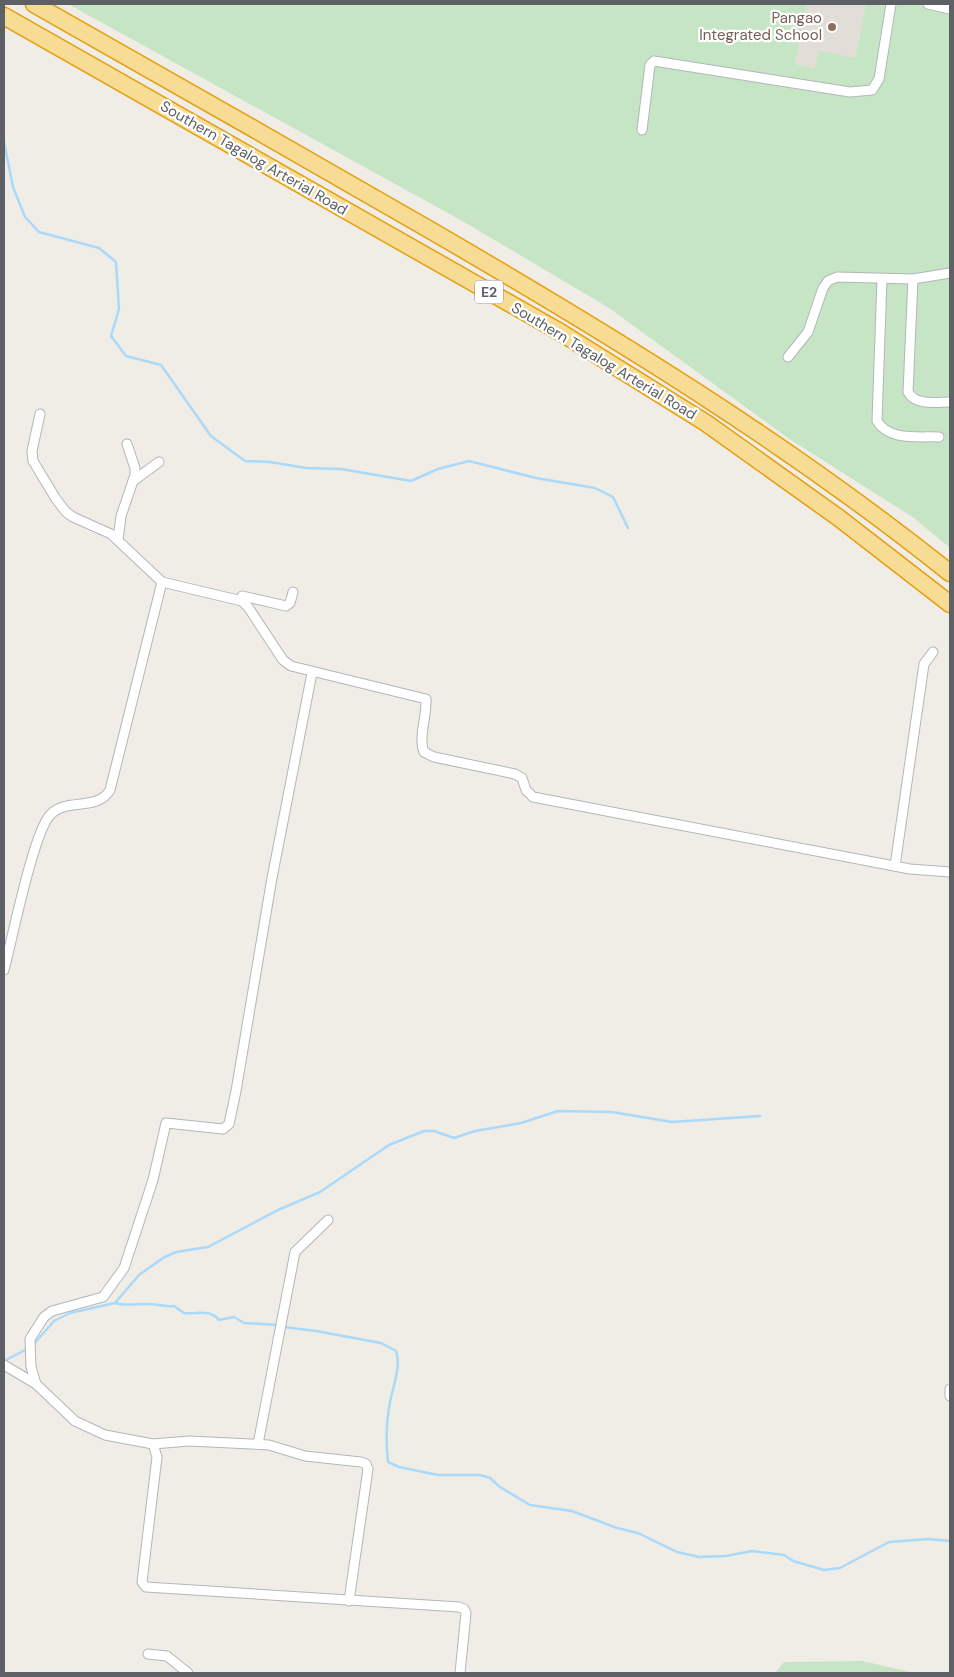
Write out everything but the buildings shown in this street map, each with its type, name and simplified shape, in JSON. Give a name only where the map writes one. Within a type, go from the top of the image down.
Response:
[{"type":"highway","name":"Southern Tagalog Arterial Road","points":[[34,4],[579,317],[717,403],[852,498],[950,573]]},
{"type":"highway","name":"Southern Tagalog Arterial Road","points":[[4,16],[560,332],[706,423],[839,518],[950,604]]},
{"type":"street","points":[[642,130],[650,65],[654,61],[850,92],[872,90],[879,79],[891,4]]},
{"type":"street","points":[[928,4],[950,9]]},
{"type":"street","points":[[788,357],[804,339],[823,288],[828,281],[837,277],[913,279],[950,273]]},
{"type":"street","points":[[882,279],[877,421],[882,430],[892,434],[939,437]]},
{"type":"street","points":[[913,279],[908,392],[912,399],[918,401],[950,402]]},
{"type":"street","points":[[40,414],[32,451],[33,461],[56,499],[72,517],[106,530],[162,582],[242,600],[283,660],[291,666],[312,673],[426,699],[427,715],[421,744],[424,752],[434,757],[516,774],[522,778],[526,790],[533,797],[895,866],[950,872]]},
{"type":"street","points":[[118,540],[121,516],[133,481],[135,468],[127,444]]},
{"type":"street","points":[[133,481],[159,462]]},
{"type":"street","points":[[4,970],[38,837],[49,816],[66,806],[100,801],[110,790],[162,582]]},
{"type":"street","points":[[242,600],[242,596],[288,606],[293,592]]},
{"type":"street","points":[[895,866],[924,664],[932,652]]},
{"type":"street","points":[[36,1384],[29,1352],[30,1339],[44,1317],[52,1311],[98,1300],[106,1294],[121,1274],[153,1180],[166,1123],[223,1129],[229,1124],[272,878],[312,673]]},
{"type":"street","points":[[258,1444],[297,1248],[328,1220]]},
{"type":"street","points":[[4,1365],[36,1384],[78,1423],[105,1435],[153,1444],[189,1441],[269,1445],[305,1456],[366,1464],[365,1488],[350,1601]]},
{"type":"street","points":[[950,1389],[950,1396]]},
{"type":"street","points":[[153,1444],[157,1458],[142,1582],[146,1587],[459,1607],[464,1609],[466,1613],[460,1673]]},
{"type":"street","points":[[148,1654],[167,1656],[188,1673]]},
{"type":"shaded area","name":"Pangao Integrated School","points":[[807,4],[866,4],[855,58],[820,51],[816,68],[795,64]]},
{"type":"green space","points":[[68,4],[807,4],[795,64],[815,68],[819,50],[855,58],[866,4],[950,4],[950,548],[914,518],[788,438],[609,308],[466,223]]},
{"type":"green space","points":[[862,1661],[915,1673],[775,1673],[784,1662]]},
{"type":"waterway","points":[[4,142],[13,187],[25,217],[39,232],[99,248],[116,262],[119,309],[111,336],[126,356],[161,365],[211,436],[245,461],[270,462],[306,468],[341,469],[411,481],[438,469],[469,461],[536,478],[595,488],[613,497],[628,528]]},
{"type":"waterway","points":[[33,1345],[54,1321],[70,1313],[115,1303],[139,1275],[163,1258],[176,1252],[208,1247],[278,1210],[320,1192],[389,1145],[424,1131],[434,1131],[454,1138],[475,1131],[521,1123],[558,1111],[612,1112],[672,1122],[760,1116]]},
{"type":"waterway","points":[[115,1303],[174,1306],[184,1313],[207,1313],[219,1320],[234,1317],[244,1323],[278,1325]]},
{"type":"waterway","points":[[284,1327],[381,1343],[396,1351],[398,1365],[388,1414],[387,1441],[388,1462],[399,1467],[438,1475],[480,1475],[490,1478],[500,1487],[530,1505],[572,1511],[617,1528],[638,1533],[677,1552],[699,1557],[726,1556],[752,1551],[784,1555],[793,1561],[824,1570],[840,1568],[889,1542],[928,1539],[950,1541]]},
{"type":"waterway","points":[[4,1361],[29,1348]]},
{"type":"place","name":"Pangao Integrated School","points":[[832,27]]}]
